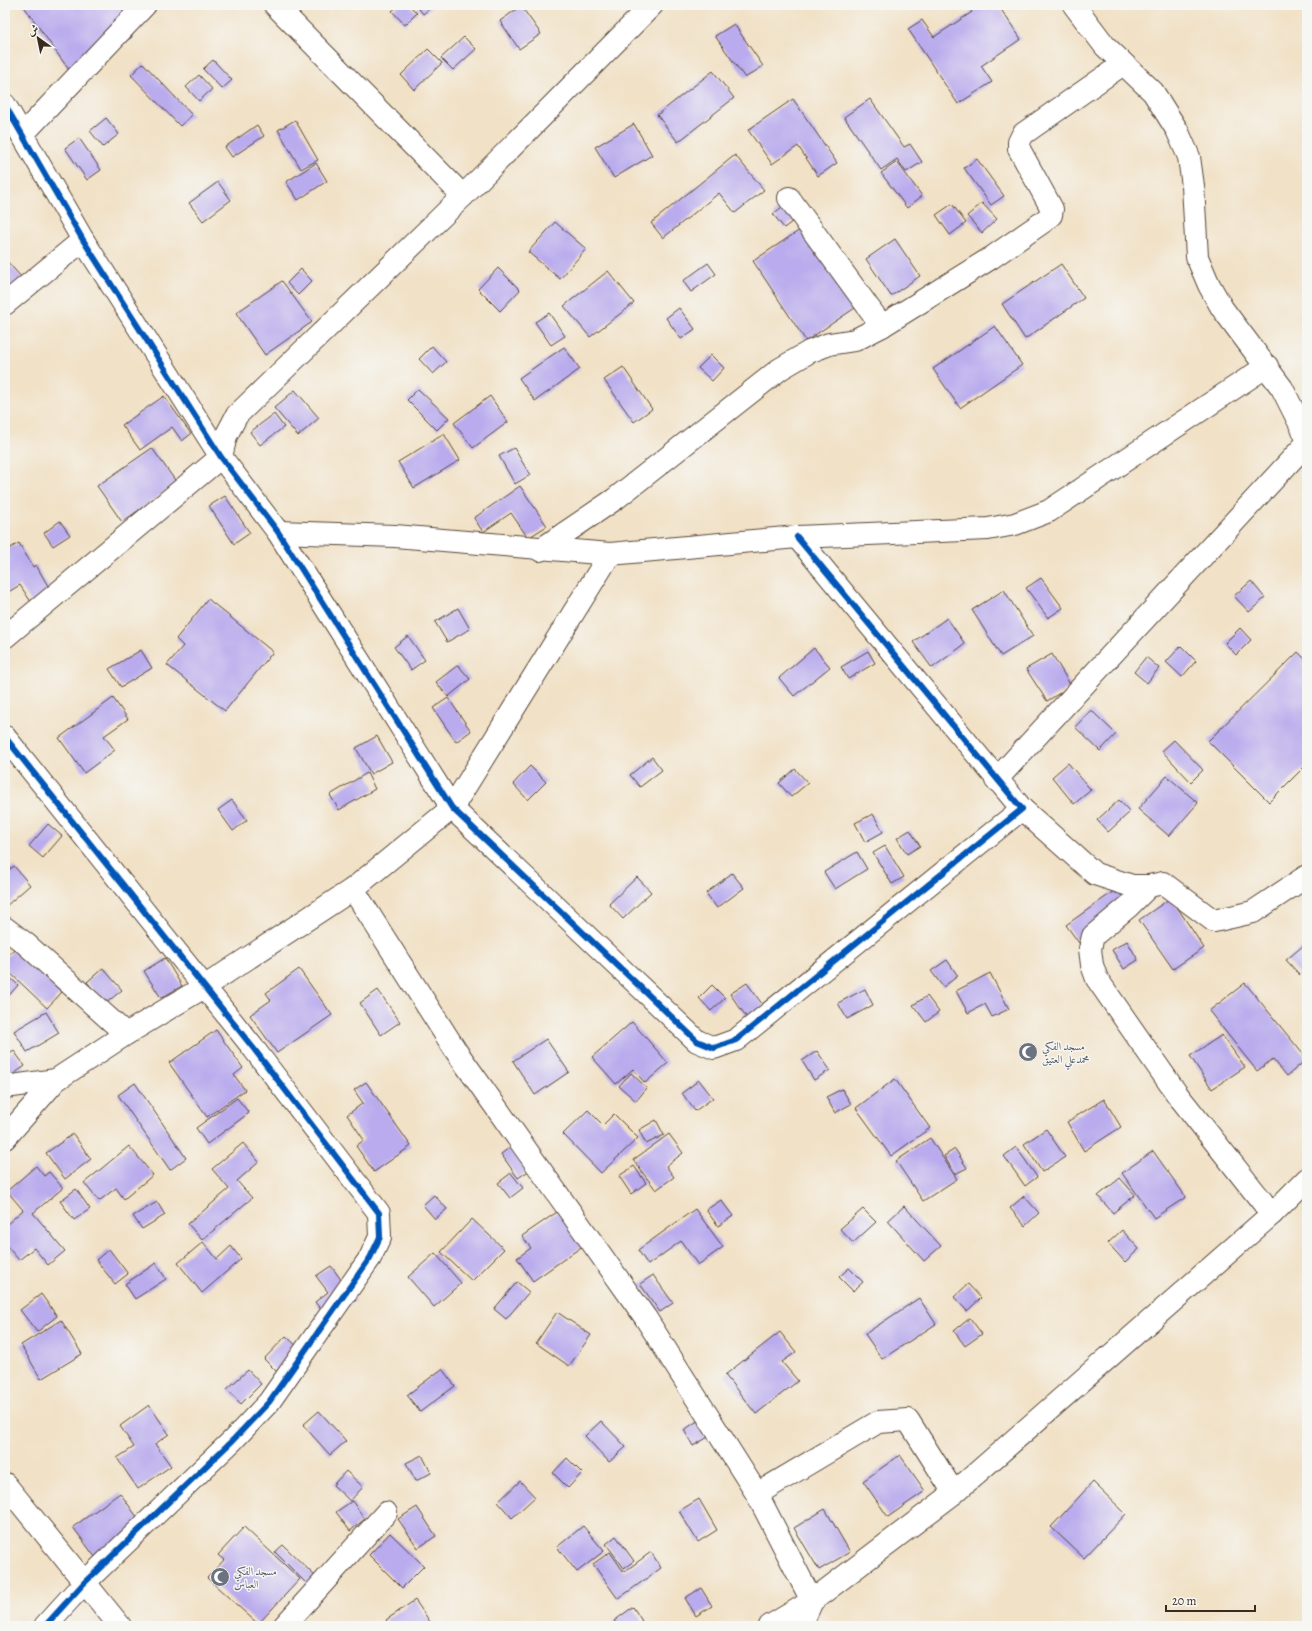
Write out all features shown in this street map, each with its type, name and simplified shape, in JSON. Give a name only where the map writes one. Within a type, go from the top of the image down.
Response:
[{"type":"street","points":[[22,135],[145,5]]},
{"type":"street","points":[[275,5],[463,196]]},
{"type":"street","points":[[5,637],[221,457],[226,436],[237,415],[463,196],[652,5]]},
{"type":"street","points":[[1074,5],[1105,46],[1153,92],[1177,130],[1189,157],[1193,186],[1198,257],[1209,285],[1222,308],[1282,388],[1307,438]]},
{"type":"street","points":[[540,550],[615,499],[780,369],[809,352],[829,344],[855,340],[882,326],[991,258],[1051,215],[1052,209],[1019,149],[1019,142],[1023,134],[1028,130],[1123,64]]},
{"type":"street","points":[[5,105],[83,240],[221,457],[278,532],[452,808],[697,1041],[714,1048],[736,1040],[1022,809]]},
{"type":"street","points":[[789,198],[882,326]]},
{"type":"street","points":[[5,304],[83,240]]},
{"type":"street","points":[[278,532],[395,536],[540,550],[610,554],[797,537],[988,529],[1015,524],[1049,512],[1267,366]]},
{"type":"street","points":[[996,780],[1307,442]]},
{"type":"street","points":[[797,537],[996,780],[1022,809],[1095,874],[1132,886],[1149,886],[1163,883],[1214,921],[1253,912],[1307,876]]},
{"type":"street","points":[[5,1138],[56,1080],[126,1034],[204,987],[353,889],[452,808],[610,554]]},
{"type":"street","points":[[5,737],[254,1049],[379,1214],[380,1237],[370,1258],[269,1402],[233,1440],[84,1583],[45,1626]]},
{"type":"street","points":[[1149,886],[1129,906],[1093,936],[1090,949],[1092,965],[1097,979],[1178,1094],[1272,1214]]},
{"type":"street","points":[[353,889],[456,1051],[645,1317],[757,1494],[812,1601]]},
{"type":"street","points":[[5,928],[26,944],[126,1034]]},
{"type":"street","points":[[5,1087],[56,1080]]},
{"type":"street","points":[[770,1626],[812,1601],[954,1493],[1272,1214],[1307,1179]]},
{"type":"street","points":[[757,1494],[878,1422],[896,1420],[908,1420],[954,1493]]},
{"type":"street","points":[[5,1484],[120,1626]]},
{"type":"street","points":[[284,1626],[386,1513]]},
{"type":"street","points":[[801,1626],[812,1601]]},
{"type":"building","points":[[23,5],[125,5],[137,22],[127,30],[132,37],[74,77]]},
{"type":"building","points":[[399,5],[409,5],[417,13],[405,25],[392,11]]},
{"type":"building","points":[[416,5],[434,5],[423,14]]},
{"type":"building","points":[[966,5],[998,5],[1021,39],[981,66],[992,82],[958,104],[908,29],[922,20],[934,37],[972,12]]},
{"type":"building","points":[[521,6],[541,34],[519,49],[500,21]]},
{"type":"building","points":[[734,24],[763,66],[745,78],[715,36]]},
{"type":"building","points":[[464,37],[476,49],[453,70],[441,58]]},
{"type":"building","points":[[428,49],[442,63],[414,90],[401,75]]},
{"type":"building","points":[[213,60],[232,80],[222,89],[203,69]]},
{"type":"building","points":[[143,63],[192,115],[180,126],[131,75]]},
{"type":"building","points":[[713,71],[734,98],[678,142],[657,115]]},
{"type":"building","points":[[199,75],[212,89],[199,101],[186,87]]},
{"type":"building","points":[[793,99],[837,163],[818,176],[798,146],[772,164],[748,130]]},
{"type":"building","points":[[870,99],[904,147],[910,144],[922,162],[906,172],[897,159],[881,170],[844,117]]},
{"type":"building","points":[[106,118],[119,134],[103,147],[90,131]]},
{"type":"building","points":[[295,120],[318,160],[301,169],[278,130]]},
{"type":"building","points":[[634,124],[652,155],[614,178],[595,147]]},
{"type":"building","points":[[257,125],[264,136],[232,157],[225,147]]},
{"type":"building","points":[[79,138],[101,170],[87,180],[65,148]]},
{"type":"building","points":[[735,155],[764,190],[735,213],[719,193],[663,238],[651,223]]},
{"type":"building","points":[[977,159],[1004,196],[991,205],[964,168]]},
{"type":"building","points":[[897,162],[922,196],[907,208],[881,173]]},
{"type":"building","points":[[316,163],[327,181],[298,200],[286,182]]},
{"type":"building","points":[[218,182],[231,200],[203,221],[189,203]]},
{"type":"building","points":[[982,203],[997,219],[982,233],[967,216]]},
{"type":"building","points":[[786,204],[797,218],[784,228],[773,214]]},
{"type":"building","points":[[952,204],[966,223],[950,235],[936,215]]},
{"type":"building","points":[[555,222],[586,249],[560,279],[528,252]]},
{"type":"building","points":[[803,228],[855,308],[806,341],[753,261]]},
{"type":"building","points":[[895,239],[920,276],[891,296],[866,259]]},
{"type":"building","points":[[5,259],[23,279],[5,291]]},
{"type":"building","points":[[708,263],[716,274],[691,292],[683,281]]},
{"type":"building","points":[[1061,264],[1084,298],[1025,339],[1002,304]]},
{"type":"building","points":[[498,268],[520,290],[500,311],[478,289]]},
{"type":"building","points":[[301,269],[312,281],[298,295],[287,283]]},
{"type":"building","points":[[608,271],[634,303],[590,337],[564,306]]},
{"type":"building","points":[[282,281],[312,322],[265,355],[236,313]]},
{"type":"building","points":[[679,308],[695,329],[681,339],[666,318]]},
{"type":"building","points":[[549,313],[565,336],[551,345],[535,322]]},
{"type":"building","points":[[995,326],[1022,365],[960,408],[933,369]]},
{"type":"building","points":[[432,346],[446,362],[433,374],[419,359]]},
{"type":"building","points":[[564,347],[580,369],[535,401],[519,378]]},
{"type":"building","points":[[711,355],[724,368],[712,381],[698,368]]},
{"type":"building","points":[[623,367],[652,409],[634,422],[604,380]]},
{"type":"building","points":[[418,389],[449,418],[437,430],[407,400]]},
{"type":"building","points":[[295,390],[319,418],[298,436],[274,408]]},
{"type":"building","points":[[164,396],[191,434],[182,441],[172,427],[140,450],[122,425]]},
{"type":"building","points":[[490,396],[508,422],[473,448],[454,423]]},
{"type":"building","points":[[274,414],[284,427],[260,445],[250,432]]},
{"type":"building","points":[[444,434],[460,460],[414,488],[398,462]]},
{"type":"building","points":[[152,448],[177,483],[122,522],[97,486]]},
{"type":"building","points":[[514,448],[530,475],[515,484],[499,456]]},
{"type":"building","points":[[520,486],[547,526],[528,538],[511,513],[483,532],[474,518]]},
{"type":"building","points":[[225,496],[250,533],[234,544],[209,506]]},
{"type":"building","points":[[60,521],[70,535],[53,546],[44,533]]},
{"type":"building","points":[[19,543],[33,567],[36,565],[52,593],[33,605],[20,585],[5,594],[5,551]]},
{"type":"building","points":[[1041,578],[1063,608],[1048,618],[1026,588]]},
{"type":"building","points":[[1251,581],[1265,598],[1249,612],[1234,596]]},
{"type":"building","points":[[1004,590],[1033,636],[1001,656],[972,610]]},
{"type":"building","points":[[208,599],[273,652],[225,711],[167,665],[183,646],[176,639]]},
{"type":"building","points":[[458,608],[470,629],[447,642],[435,622]]},
{"type":"building","points":[[947,618],[965,644],[932,668],[913,642]]},
{"type":"building","points":[[1240,628],[1251,640],[1236,655],[1225,643]]},
{"type":"building","points":[[408,636],[425,660],[411,670],[394,647]]},
{"type":"building","points":[[1181,646],[1196,661],[1182,677],[1166,662]]},
{"type":"building","points":[[814,648],[830,667],[794,696],[779,678]]},
{"type":"building","points":[[141,650],[152,668],[121,687],[109,669]]},
{"type":"building","points":[[868,651],[875,663],[848,679],[841,667]]},
{"type":"building","points":[[1298,652],[1307,661],[1307,764],[1269,802],[1208,741]]},
{"type":"building","points":[[1052,654],[1071,686],[1047,701],[1026,669]]},
{"type":"building","points":[[1146,657],[1159,668],[1147,683],[1134,672]]},
{"type":"building","points":[[458,665],[470,679],[448,697],[436,682]]},
{"type":"building","points":[[113,698],[128,719],[104,736],[115,750],[84,773],[59,738]]},
{"type":"building","points":[[448,698],[471,731],[456,742],[433,708]]},
{"type":"building","points":[[1091,710],[1116,734],[1100,751],[1075,727]]},
{"type":"building","points":[[377,736],[392,762],[371,774],[356,748]]},
{"type":"building","points":[[1174,740],[1203,770],[1191,782],[1162,751]]},
{"type":"building","points":[[652,757],[662,770],[640,787],[630,775]]},
{"type":"building","points":[[1068,763],[1091,790],[1074,804],[1052,777]]},
{"type":"building","points":[[530,766],[546,782],[528,800],[513,784]]},
{"type":"building","points":[[795,769],[808,783],[791,797],[779,783]]},
{"type":"building","points":[[367,773],[375,789],[339,810],[330,795]]},
{"type":"building","points":[[1167,776],[1198,803],[1169,836],[1138,809]]},
{"type":"building","points":[[232,800],[247,820],[233,831],[218,810]]},
{"type":"building","points":[[1119,800],[1130,812],[1108,832],[1097,820]]},
{"type":"building","points":[[873,814],[883,832],[865,842],[855,823]]},
{"type":"building","points":[[48,824],[62,836],[43,858],[29,846]]},
{"type":"building","points":[[910,830],[920,846],[907,854],[897,838]]},
{"type":"building","points":[[885,846],[904,877],[892,884],[873,853]]},
{"type":"building","points":[[857,852],[867,869],[835,889],[824,872]]},
{"type":"building","points":[[14,866],[30,885],[5,907],[5,873]]},
{"type":"building","points":[[732,873],[744,888],[717,908],[706,893]]},
{"type":"building","points":[[637,877],[651,892],[623,919],[609,904]]},
{"type":"building","points":[[1117,889],[1129,908],[1079,943],[1066,925]]},
{"type":"building","points":[[1171,898],[1204,948],[1173,969],[1139,920]]},
{"type":"building","points":[[1127,941],[1138,960],[1124,969],[1112,950]]},
{"type":"building","points":[[1304,945],[1307,948],[1307,969],[1300,975],[1286,960]]},
{"type":"building","points":[[15,948],[62,992],[47,1008],[5,968],[5,959]]},
{"type":"building","points":[[165,958],[182,986],[161,998],[144,971]]},
{"type":"building","points":[[947,960],[958,976],[943,987],[931,971]]},
{"type":"building","points":[[103,968],[122,990],[105,1004],[87,982]]},
{"type":"building","points":[[299,969],[332,1015],[277,1053],[250,1015],[271,1000],[266,993]]},
{"type":"building","points":[[5,973],[18,985],[5,1000]]},
{"type":"building","points":[[990,973],[1009,1009],[992,1017],[985,1004],[968,1013],[956,991]]},
{"type":"building","points":[[747,983],[770,1015],[753,1026],[730,994]]},
{"type":"building","points":[[1245,983],[1307,1059],[1287,1076],[1273,1059],[1257,1071],[1209,1011]]},
{"type":"building","points":[[712,985],[725,998],[711,1011],[699,998]]},
{"type":"building","points":[[865,989],[873,1005],[847,1019],[838,1003]]},
{"type":"building","points":[[378,990],[400,1022],[381,1035],[360,1003]]},
{"type":"building","points":[[927,996],[939,1012],[926,1022],[913,1005]]},
{"type":"building","points":[[46,1012],[59,1033],[27,1052],[14,1031]]},
{"type":"building","points":[[632,1022],[668,1063],[645,1083],[633,1069],[616,1084],[592,1057]]},
{"type":"building","points":[[216,1030],[243,1068],[234,1075],[245,1090],[207,1117],[169,1063]]},
{"type":"building","points":[[1222,1035],[1245,1067],[1212,1089],[1190,1056]]},
{"type":"building","points":[[546,1039],[569,1072],[535,1095],[513,1061]]},
{"type":"building","points":[[14,1051],[25,1066],[5,1080],[5,1057]]},
{"type":"building","points":[[817,1051],[830,1070],[814,1080],[802,1061]]},
{"type":"building","points":[[631,1073],[647,1088],[636,1101],[619,1086]]},
{"type":"building","points":[[895,1079],[930,1128],[891,1156],[856,1108]]},
{"type":"building","points":[[699,1080],[713,1098],[695,1111],[682,1093]]},
{"type":"building","points":[[366,1082],[411,1146],[374,1172],[356,1146],[364,1140],[347,1115],[363,1103],[354,1090]]},
{"type":"building","points":[[135,1083],[186,1158],[170,1170],[118,1095]]},
{"type":"building","points":[[842,1089],[851,1104],[835,1113],[826,1097]]},
{"type":"building","points":[[237,1098],[249,1113],[207,1144],[196,1128]]},
{"type":"building","points":[[1104,1099],[1121,1127],[1084,1151],[1067,1122]]},
{"type":"building","points":[[588,1110],[603,1125],[614,1114],[638,1138],[601,1173],[563,1134]]},
{"type":"building","points":[[656,1120],[664,1135],[646,1144],[639,1130]]},
{"type":"building","points":[[1046,1129],[1065,1157],[1042,1172],[1024,1144]]},
{"type":"building","points":[[73,1134],[91,1159],[65,1179],[46,1153]]},
{"type":"building","points":[[669,1134],[683,1153],[666,1166],[674,1177],[656,1190],[633,1160]]},
{"type":"building","points":[[930,1138],[957,1179],[923,1201],[896,1161]]},
{"type":"building","points":[[243,1143],[259,1162],[237,1181],[252,1198],[202,1240],[188,1224],[229,1189],[212,1169]]},
{"type":"building","points":[[516,1143],[533,1168],[518,1178],[501,1154]]},
{"type":"building","points":[[129,1146],[153,1175],[124,1199],[116,1188],[99,1201],[84,1183]]},
{"type":"building","points":[[1016,1147],[1037,1177],[1025,1186],[1004,1156]]},
{"type":"building","points":[[955,1149],[967,1168],[955,1174],[944,1156]]},
{"type":"building","points":[[1153,1151],[1186,1197],[1154,1218],[1122,1173]]},
{"type":"building","points":[[36,1166],[44,1176],[49,1172],[63,1188],[33,1213],[65,1251],[48,1265],[34,1248],[19,1260],[5,1244],[5,1226],[23,1210],[7,1191]]},
{"type":"building","points":[[634,1166],[646,1183],[631,1194],[619,1176]]},
{"type":"building","points":[[511,1173],[523,1188],[510,1198],[498,1183]]},
{"type":"building","points":[[1120,1178],[1135,1195],[1113,1213],[1098,1196]]},
{"type":"building","points":[[76,1189],[90,1209],[74,1220],[60,1201]]},
{"type":"building","points":[[434,1195],[447,1209],[435,1219],[423,1205]]},
{"type":"building","points":[[1024,1196],[1039,1213],[1025,1226],[1010,1208]]},
{"type":"building","points":[[721,1200],[733,1216],[718,1226],[706,1210]]},
{"type":"building","points":[[157,1202],[165,1215],[142,1229],[133,1216]]},
{"type":"building","points":[[904,1206],[941,1246],[924,1261],[888,1221]]},
{"type":"building","points":[[563,1208],[587,1243],[533,1281],[517,1258],[531,1248],[522,1236]]},
{"type":"building","points":[[695,1209],[723,1247],[698,1265],[681,1241],[648,1265],[638,1250]]},
{"type":"building","points":[[863,1209],[876,1222],[853,1243],[840,1229]]},
{"type":"building","points":[[472,1219],[504,1249],[472,1281],[441,1252]]},
{"type":"building","points":[[1122,1230],[1139,1249],[1125,1262],[1108,1243]]},
{"type":"building","points":[[203,1242],[217,1259],[231,1246],[241,1259],[202,1293],[178,1263]]},
{"type":"building","points":[[109,1249],[128,1274],[115,1284],[96,1260]]},
{"type":"building","points":[[435,1253],[461,1283],[434,1307],[408,1277]]},
{"type":"building","points":[[156,1263],[166,1279],[135,1299],[125,1284]]},
{"type":"building","points":[[331,1266],[356,1300],[329,1320],[315,1302],[328,1292],[316,1276]]},
{"type":"building","points":[[849,1268],[863,1282],[853,1291],[839,1277]]},
{"type":"building","points":[[653,1275],[673,1303],[660,1312],[640,1284]]},
{"type":"building","points":[[517,1282],[529,1292],[506,1319],[494,1309]]},
{"type":"building","points":[[968,1284],[981,1298],[967,1311],[954,1297]]},
{"type":"building","points":[[41,1294],[57,1316],[37,1332],[20,1310]]},
{"type":"building","points":[[919,1298],[936,1324],[882,1359],[865,1334]]},
{"type":"building","points":[[557,1312],[591,1335],[569,1366],[536,1343]]},
{"type":"building","points":[[970,1318],[982,1334],[965,1346],[954,1331]]},
{"type":"building","points":[[61,1320],[82,1354],[41,1379],[21,1345]]},
{"type":"building","points":[[780,1332],[796,1352],[782,1362],[798,1381],[756,1414],[725,1375]]},
{"type":"building","points":[[286,1336],[301,1350],[278,1373],[264,1359]]},
{"type":"building","points":[[442,1369],[455,1386],[420,1412],[407,1395]]},
{"type":"building","points":[[248,1370],[261,1384],[241,1404],[227,1389]]},
{"type":"building","points":[[149,1405],[169,1434],[155,1444],[171,1466],[138,1489],[117,1458],[134,1447],[120,1426]]},
{"type":"building","points":[[319,1411],[346,1441],[330,1455],[303,1425]]},
{"type":"building","points":[[699,1420],[710,1436],[693,1446],[684,1430]]},
{"type":"building","points":[[601,1421],[626,1447],[609,1462],[585,1436]]},
{"type":"building","points":[[422,1455],[431,1473],[416,1481],[406,1463]]},
{"type":"building","points":[[900,1455],[925,1491],[888,1517],[863,1481]]},
{"type":"building","points":[[567,1458],[582,1473],[568,1488],[553,1473]]},
{"type":"building","points":[[346,1471],[363,1487],[350,1501],[333,1485]]},
{"type":"building","points":[[520,1481],[535,1497],[512,1518],[498,1502]]},
{"type":"building","points":[[1093,1482],[1126,1514],[1084,1558],[1051,1527]]},
{"type":"building","points":[[120,1493],[142,1524],[95,1557],[73,1527]]},
{"type":"building","points":[[699,1499],[717,1530],[698,1542],[679,1511]]},
{"type":"building","points":[[352,1501],[365,1519],[350,1531],[336,1512]]},
{"type":"building","points":[[417,1507],[436,1536],[418,1548],[398,1519]]},
{"type":"building","points":[[825,1509],[850,1552],[819,1570],[794,1528]]},
{"type":"building","points":[[583,1526],[604,1551],[577,1572],[557,1547]]},
{"type":"building","points":[[244,1527],[300,1579],[258,1624],[207,1578],[224,1560],[218,1555]]},
{"type":"building","points":[[390,1533],[424,1566],[402,1588],[369,1555]]},
{"type":"building","points":[[616,1536],[634,1561],[624,1568],[606,1544]]},
{"type":"building","points":[[283,1545],[319,1580],[311,1588],[275,1552]]},
{"type":"building","points":[[610,1552],[624,1572],[651,1552],[661,1568],[618,1599],[593,1564]]},
{"type":"building","points":[[701,1588],[712,1606],[696,1616],[685,1598]]},
{"type":"building","points":[[415,1600],[433,1626],[390,1626],[386,1620]]},
{"type":"building","points":[[633,1607],[642,1621],[635,1626],[618,1626],[614,1621]]},
{"type":"cycle path","points":[[5,105],[83,240],[221,457],[278,532],[452,808],[697,1041],[714,1048],[736,1040],[1022,809],[797,537]]},
{"type":"cycle path","points":[[5,737],[254,1049],[379,1213],[380,1237],[370,1258],[269,1402],[233,1440],[84,1583],[45,1626]]},
{"type":"place","name":"مسجد الفكي محمدعلي العتيق","points":[[1028,1052]]},
{"type":"place","name":"مسجد الفكي العباس","points":[[220,1577]]}]
